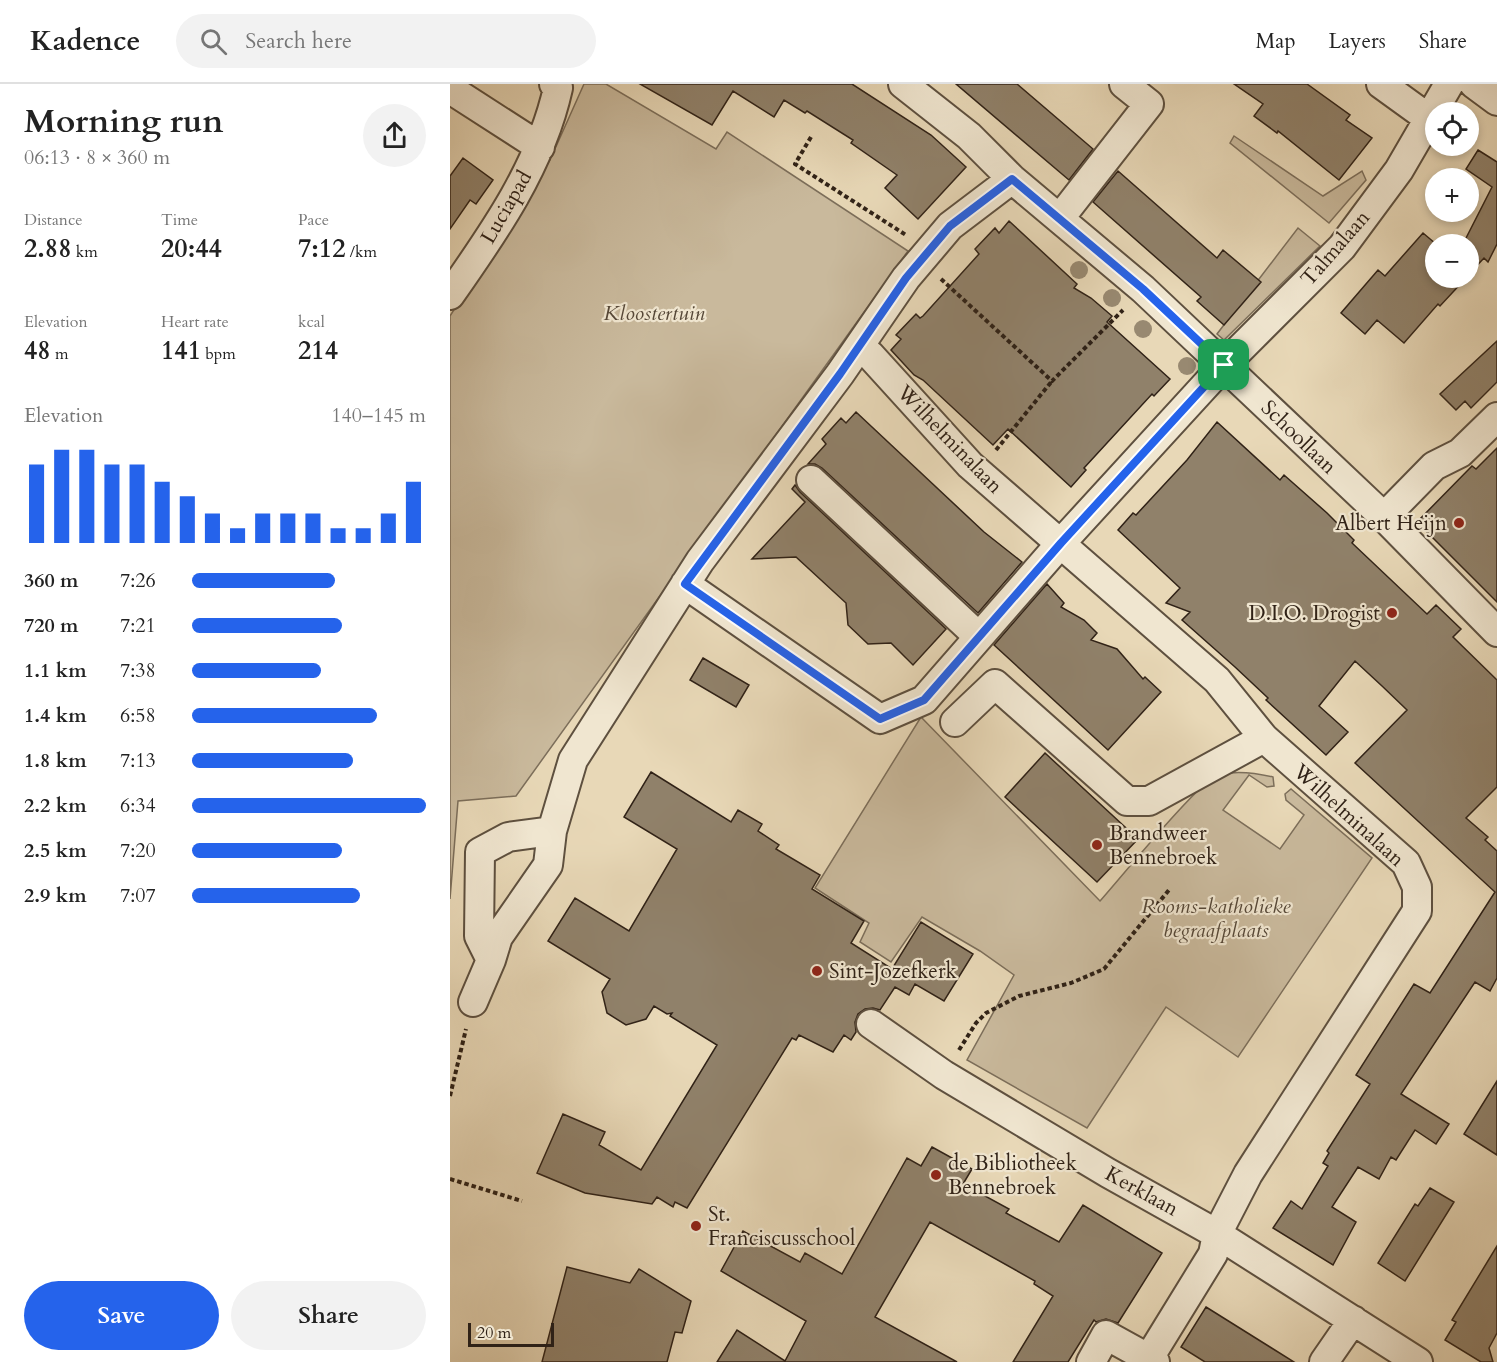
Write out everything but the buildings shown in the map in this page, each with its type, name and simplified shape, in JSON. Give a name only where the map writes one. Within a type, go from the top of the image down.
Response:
[{"type":"street","name":"Luciapad","points":[[450,295],[495,230],[540,147],[558,88],[554,84]]},
{"type":"street","name":"Schoollaan","points":[[903,84],[969,136],[1012,179],[1143,289],[1493,622]]},
{"type":"street","points":[[1060,218],[1149,104],[1124,84]]},
{"type":"street","points":[[1381,84],[1425,116]]},
{"type":"street","name":"Talmalaan","points":[[1438,102],[1449,84]]},
{"type":"street","points":[[1474,84],[1497,101]]},
{"type":"street","name":"Luciapad","points":[[450,89],[540,147]]},
{"type":"street","name":"Talmalaan","points":[[1061,543],[1224,365],[1342,247],[1399,170],[1425,123]]},
{"type":"street","points":[[472,1002],[498,937],[548,865],[552,831],[573,760],[685,584],[840,374],[906,278],[950,226],[1012,179]]},
{"type":"street","name":"Wilhelminalaan","points":[[870,355],[974,469],[1217,680],[1264,738],[1406,863],[1417,887],[1418,912],[1248,1174],[1217,1234],[1213,1254],[1152,1360]]},
{"type":"street","points":[[1384,517],[1434,466],[1460,453],[1497,417]]},
{"type":"street","points":[[811,480],[979,637]]},
{"type":"street","points":[[685,584],[880,719],[924,700],[1061,543]]},
{"type":"street","points":[[955,722],[995,684],[1127,801],[1149,801],[1264,738]]},
{"type":"street","points":[[490,960],[479,936],[480,852],[508,837],[552,831]]},
{"type":"street","name":"Kerklaan","points":[[872,1024],[944,1075],[1108,1173],[1217,1234],[1418,1362]]},
{"type":"street","points":[[1324,1362],[1353,1320]]},
{"type":"street","points":[[1091,1362],[1106,1335],[1152,1360]]},
{"type":"path","points":[[811,137],[795,164],[906,236],[913,228]]},
{"type":"path","points":[[946,269],[938,277],[1052,381]]},
{"type":"path","points":[[974,469],[1052,381],[1143,289]]},
{"type":"path","points":[[944,1075],[976,1023],[986,1013],[1019,996],[1071,983],[1104,969],[1169,890]]},
{"type":"path","points":[[450,1096],[472,1002]]},
{"type":"path","points":[[450,1179],[522,1201]]},
{"type":"green space","name":"Kloostertuin","points":[[584,84],[606,84],[716,149],[727,132],[908,251],[516,796],[458,801],[450,899],[450,316],[550,160]]},
{"type":"green space","points":[[1234,136],[1323,196],[1362,171],[1366,180],[1329,223],[1230,143]]},
{"type":"green space","points":[[1298,228],[1320,246],[1224,340],[1217,334]]},
{"type":"green space","name":"Rooms-katholieke begraafplaats","points":[[921,717],[1100,901],[1195,794],[1209,781],[1225,773],[1260,774],[1273,777],[1274,786],[1267,787],[1249,775],[1223,810],[1280,849],[1304,815],[1286,800],[1285,794],[1291,789],[1372,858],[1238,1057],[1166,1007],[1087,1128],[967,1060],[1014,975],[980,951],[922,917],[891,962],[860,942],[869,923],[815,888]]},
{"type":"place","name":"Albert Heijn","points":[[1459,523]]},
{"type":"place","name":"D.I.O. Drogist","points":[[1392,613]]},
{"type":"place","name":"Brandweer Bennebroek","points":[[1097,845]]},
{"type":"place","name":"Sint-Jozefkerk","points":[[817,971]]},
{"type":"place","name":"de Bibliotheek Bennebroek","points":[[936,1175]]},
{"type":"place","name":"St. Franciscusschool","points":[[696,1226]]},
{"type":"route","points":[[1012,179],[1143,289],[1224,365],[1061,543],[924,700],[880,719],[685,584],[840,374],[906,278],[950,226],[1012,179]]}]
